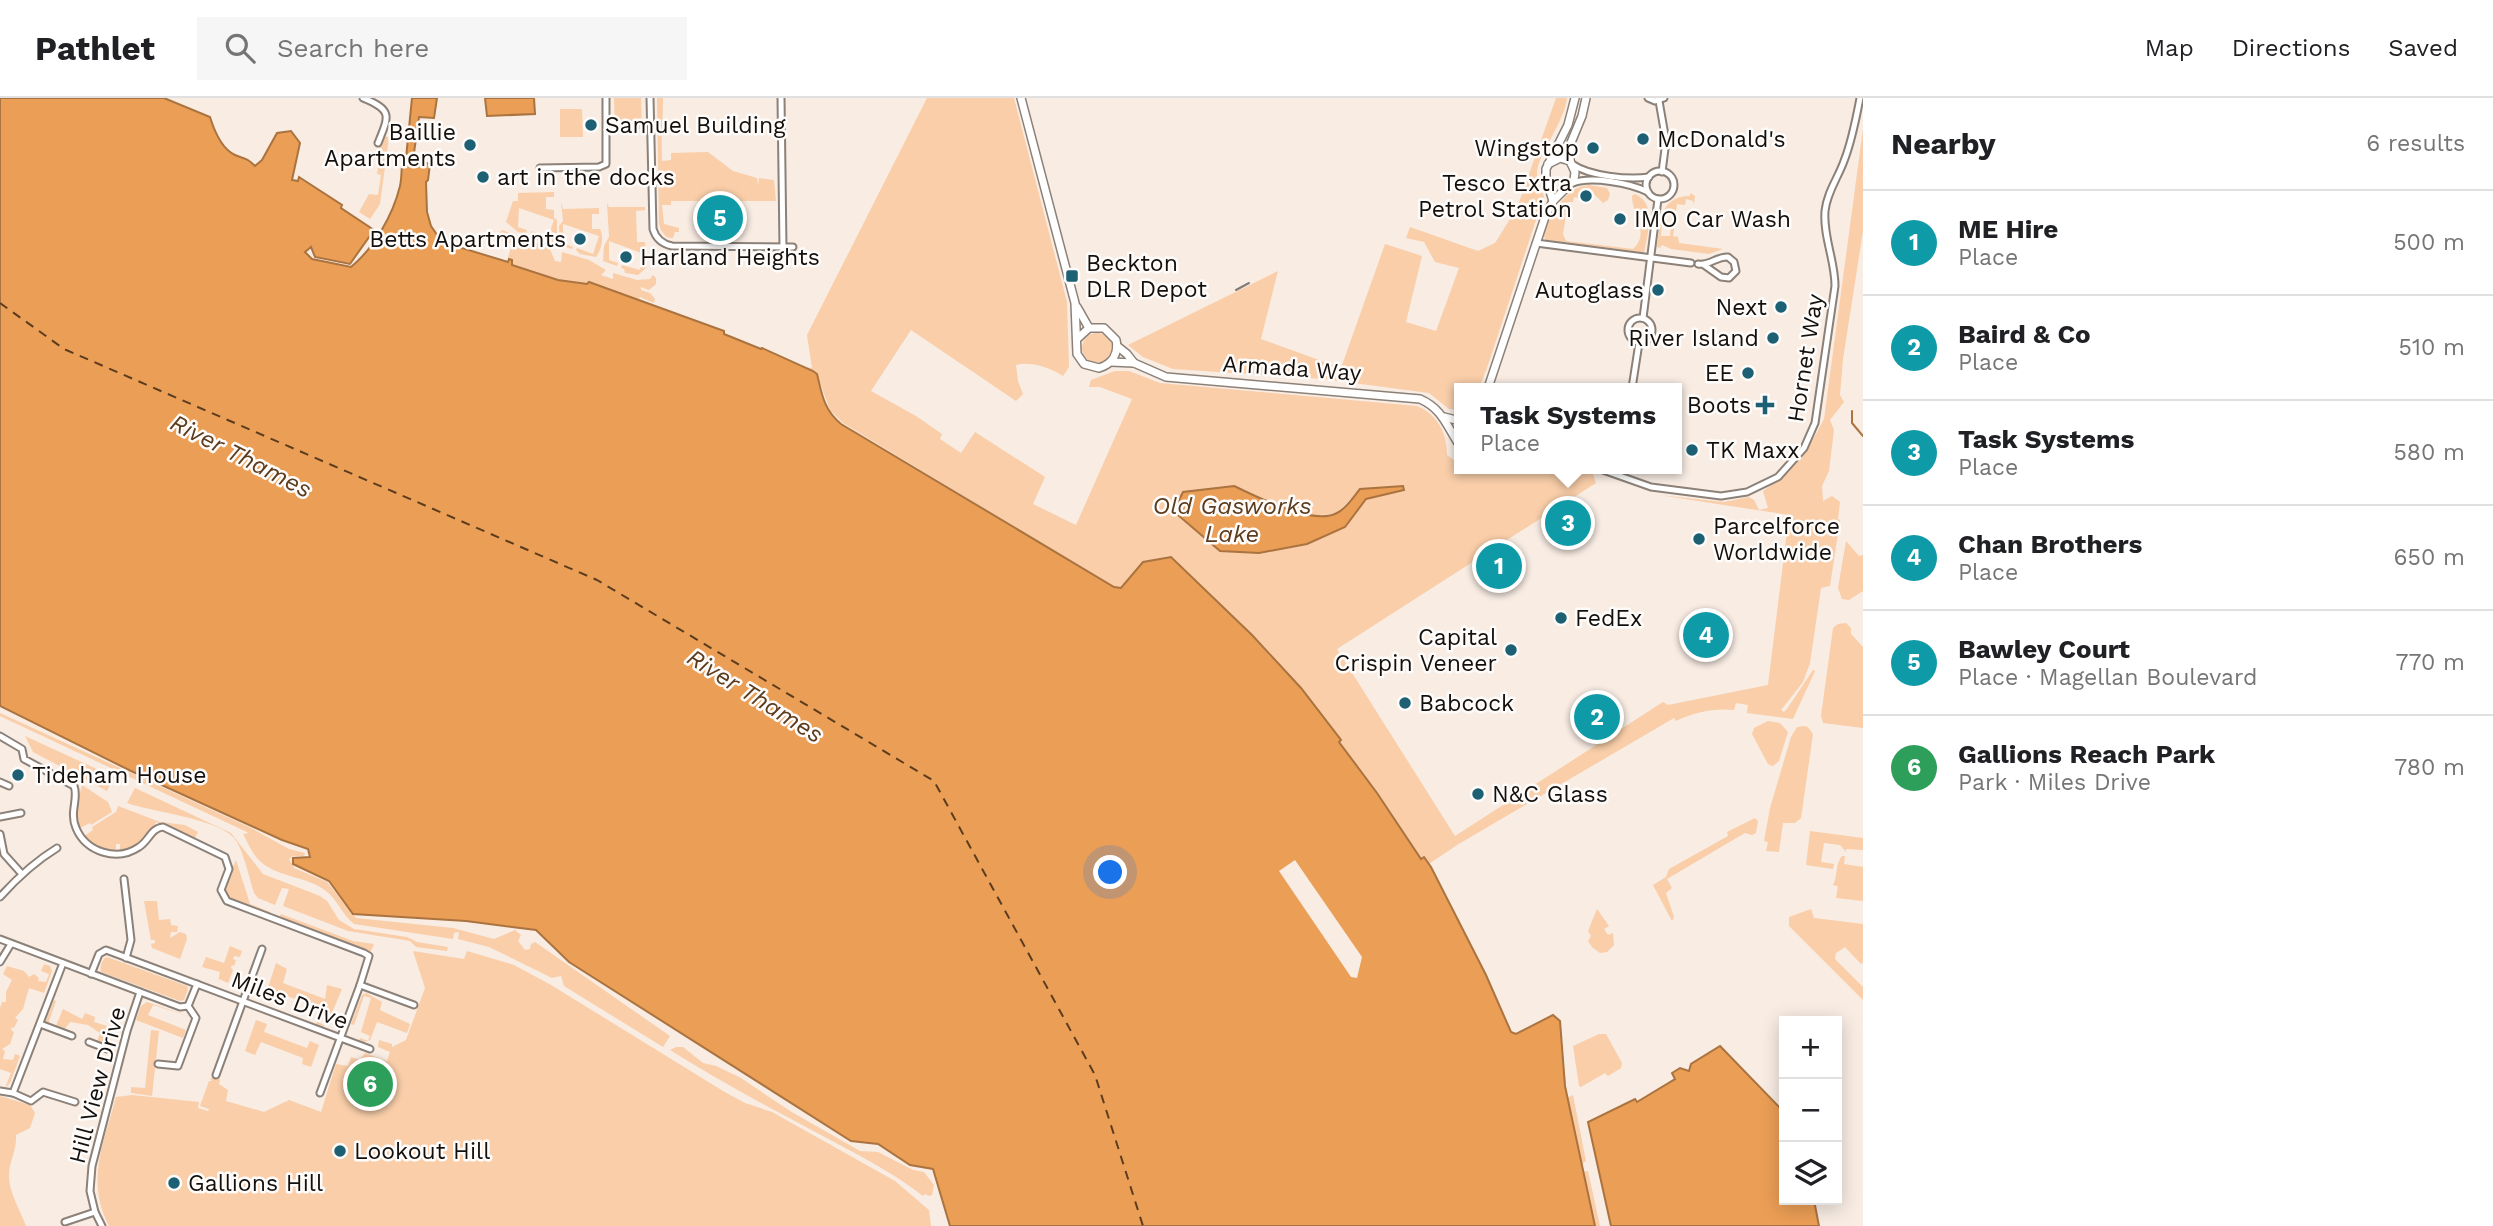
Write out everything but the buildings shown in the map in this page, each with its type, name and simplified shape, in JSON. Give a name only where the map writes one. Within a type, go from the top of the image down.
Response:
[{"type":"street","points":[[363,98],[381,106],[387,115],[378,143]]},
{"type":"street","points":[[540,168],[599,167],[606,164],[606,98]]},
{"type":"street","points":[[650,98],[653,229],[657,238],[672,246],[793,247]]},
{"type":"street","points":[[781,98],[783,247]]},
{"type":"street","name":"Armada Way","points":[[1021,98],[1075,303],[1076,354],[1084,364],[1098,368],[1111,362],[1134,363],[1166,377],[1413,398],[1429,404],[1444,417],[1454,434]]},
{"type":"street","points":[[1553,201],[1545,174],[1568,125],[1576,98]]},
{"type":"street","points":[[1490,383],[1536,243],[1553,201],[1575,176],[1570,145],[1586,98]]},
{"type":"street","points":[[1648,98],[1662,100],[1666,141],[1662,172]]},
{"type":"street","name":"Hornet Way","points":[[1615,474],[1651,487],[1729,496],[1755,489],[1777,477],[1804,448],[1815,423],[1835,286],[1834,265],[1825,229],[1825,208],[1847,153],[1860,98]]},
{"type":"street","points":[[1548,165],[1555,159],[1571,162],[1581,170],[1634,178],[1649,177],[1662,172],[1670,176],[1674,187],[1667,198],[1658,199],[1633,186],[1588,180],[1553,187],[1548,182]]},
{"type":"street","points":[[1648,192],[1646,184],[1649,177]]},
{"type":"street","points":[[1643,318],[1658,199]]},
{"type":"street","points":[[1536,243],[1698,264],[1721,277],[1729,278],[1736,271],[1734,262],[1728,257],[1698,264]]},
{"type":"street","name":"Armada Way","points":[[1075,303],[1089,328],[1099,327],[1109,331],[1117,346],[1128,354],[1134,363]]},
{"type":"street","points":[[1643,318],[1651,325],[1653,332],[1646,341],[1639,343],[1629,337],[1628,329],[1633,320],[1643,318]]},
{"type":"street","points":[[1077,339],[1089,328]]},
{"type":"street","points":[[1633,383],[1639,343]]},
{"type":"street","points":[[1111,362],[1116,355],[1117,346]]},
{"type":"street","name":"Armada Way","points":[[1444,417],[1454,420]]},
{"type":"street","points":[[0,736],[22,749],[24,759],[74,786],[76,794],[72,814],[75,825],[84,841],[94,849],[121,855],[138,848],[160,827],[225,857],[229,862],[229,869],[221,890],[227,901],[369,956],[320,1093]]},
{"type":"street","points":[[0,782],[9,786]]},
{"type":"street","points":[[0,817],[21,813]]},
{"type":"street","points":[[0,834],[4,854],[22,873]]},
{"type":"street","points":[[0,897],[22,873],[57,848]]},
{"type":"street","points":[[124,879],[131,940],[126,958]]},
{"type":"street","points":[[0,939],[180,1007],[188,1006],[196,1018],[178,1066],[158,1064]]},
{"type":"street","points":[[0,962],[10,943]]},
{"type":"street","points":[[216,1075],[262,949]]},
{"type":"street","name":"Miles Drive","points":[[91,974],[102,951],[370,1049]]},
{"type":"street","points":[[13,1093],[63,963]]},
{"type":"street","name":"Miles Drive","points":[[188,1006],[197,984]]},
{"type":"street","points":[[360,985],[414,1005]]},
{"type":"street","name":"Hill View Drive","points":[[102,1226],[90,1191],[92,1166],[140,992]]},
{"type":"street","points":[[40,1024],[72,1036]]},
{"type":"street","points":[[89,1042],[121,1053]]},
{"type":"street","points":[[0,1091],[31,1101],[43,1092],[75,1102]]},
{"type":"street","points":[[65,1222],[95,1212]]},
{"type":"shaded area","points":[[614,98],[641,98],[642,129],[615,129]]},
{"type":"shaded area","points":[[657,98],[663,98],[662,161],[671,160],[671,153],[708,152],[733,171],[757,178],[758,186],[759,178],[774,180],[776,201],[671,201],[671,205],[662,205],[664,224],[679,228],[679,232],[675,232],[673,238],[665,236],[659,223]]},
{"type":"shaded area","points":[[927,98],[1014,98],[1067,302],[1069,367],[1063,376],[1041,366],[1016,365],[1023,394],[1016,401],[911,330],[871,391],[916,416],[942,434],[940,439],[961,453],[975,432],[1045,477],[1033,504],[1076,525],[1132,399],[1100,387],[1089,387],[1091,380],[1115,371],[1129,371],[1160,383],[1417,406],[1431,414],[1440,426],[1447,455],[1454,460],[1454,474],[1593,474],[1596,483],[1337,649],[1455,836],[1663,702],[1668,705],[1768,685],[1789,515],[1659,495],[1724,502],[1749,497],[1754,500],[1759,510],[1768,508],[1763,491],[1791,468],[1818,431],[1824,419],[1863,129],[1863,231],[1843,359],[1840,395],[1844,402],[1830,420],[1834,430],[1829,471],[1822,486],[1823,501],[1832,496],[1840,502],[1840,520],[1830,586],[1821,588],[1810,663],[1803,682],[1781,710],[1784,712],[1787,709],[1813,670],[1815,671],[1793,719],[1747,713],[1748,705],[1736,703],[1734,710],[1704,711],[1676,721],[1674,718],[1429,864],[1486,975],[1511,1032],[1516,1034],[1553,1015],[1560,1021],[1567,1098],[1573,1095],[1586,1161],[1581,1164],[1583,1172],[1588,1171],[1600,1226],[1444,1226],[782,357],[803,367],[812,368],[807,335]],"holes":[[[819,380],[830,410],[843,423],[1102,580],[841,424],[832,415],[826,404]],[[1360,489],[1403,490],[1366,499],[1345,527],[1172,510],[1177,504],[1278,506],[1314,516],[1337,513]]]},
{"type":"shaded area","points":[[1556,98],[1567,98],[1561,118],[1538,168],[1538,180],[1544,196],[1487,368],[1481,383],[1454,383],[1454,410],[1449,409],[1429,393],[1323,379],[1173,369],[1143,357],[1128,345],[1278,271],[1261,339],[1341,368],[1385,244],[1422,256],[1406,322],[1436,331],[1459,268],[1435,262],[1424,242],[1406,238],[1410,227],[1478,251],[1495,243],[1517,208]]},
{"type":"shaded area","points":[[560,109],[582,109],[583,137],[560,137]]},
{"type":"shaded area","points":[[384,136],[389,137],[380,204],[370,219],[359,212],[369,194],[378,195],[381,175],[377,174],[381,152],[379,148]]},
{"type":"shaded area","points":[[1589,185],[1607,188],[1610,194],[1608,200],[1603,203],[1593,193],[1580,192],[1579,198],[1574,197],[1573,202],[1568,202],[1563,234],[1566,241],[1633,249],[1638,243],[1641,230],[1633,203],[1632,196],[1635,194],[1647,205],[1649,212],[1644,254],[1546,240],[1543,235],[1560,203],[1573,191]]},
{"type":"shaded area","points":[[554,192],[554,197],[546,197],[546,209],[554,210],[554,218],[557,220],[557,233],[552,243],[533,239],[530,235],[531,231],[548,237],[554,220],[519,208],[518,227],[527,230],[526,234],[518,232],[506,222],[513,201],[518,201],[518,193]]},
{"type":"shaded area","points":[[1690,193],[1695,196],[1694,205],[1693,201],[1686,199],[1685,205],[1677,204],[1673,236],[1678,237],[1679,243],[1723,249],[1709,254],[1671,249],[1662,245],[1657,247],[1660,223],[1661,236],[1670,236],[1672,216],[1665,214],[1663,220],[1661,219],[1665,209],[1675,199],[1690,196]]},
{"type":"shaded area","points":[[561,202],[563,209],[599,208],[599,214],[592,214],[592,229],[600,229],[602,236],[596,257],[580,254],[576,250],[577,248],[593,254],[599,236],[563,224],[563,243],[573,247],[572,249],[560,245],[559,226],[563,221]]},
{"type":"shaded area","points":[[607,203],[609,207],[645,207],[645,210],[636,211],[637,242],[645,242],[647,267],[638,275],[625,273],[621,268],[622,265],[640,270],[644,254],[609,241],[609,260],[618,263],[617,266],[603,261],[604,246],[609,237]]},
{"type":"shaded area","points":[[502,230],[550,249],[555,261],[561,262],[562,252],[589,260],[606,270],[601,275],[613,279],[613,273],[637,280],[650,279],[653,275],[656,284],[649,290],[641,287],[641,290],[650,293],[655,299],[654,303],[640,297],[639,299],[743,341],[511,264],[513,260],[508,258],[512,244],[495,239]]},
{"type":"shaded area","points":[[1097,333],[1103,334],[1111,342],[1111,354],[1103,362],[1097,363],[1091,362],[1083,354],[1082,348],[1083,342],[1091,334]]},
{"type":"shaded area","points":[[1846,541],[1859,556],[1863,555],[1863,591],[1849,600],[1842,599],[1838,588]]},
{"type":"shaded area","points":[[1846,623],[1851,628],[1851,634],[1863,647],[1863,728],[1823,723],[1821,716],[1833,628]]},
{"type":"shaded area","points":[[0,713],[249,827],[289,849],[305,853],[304,856],[293,856],[289,859],[294,868],[327,882],[356,918],[453,928],[494,939],[515,930],[521,935],[518,941],[525,950],[530,949],[535,942],[670,1036],[663,1047],[564,986],[561,976],[552,978],[489,947],[458,939],[459,932],[454,933],[453,939],[354,924],[326,891],[264,865],[243,834],[249,833],[0,716]]},
{"type":"shaded area","points":[[1768,721],[1780,723],[1788,732],[1779,761],[1773,766],[1768,764],[1752,734],[1754,728]]},
{"type":"shaded area","points":[[1804,726],[1813,734],[1801,818],[1795,823],[1783,823],[1779,852],[1766,851],[1768,842],[1764,841],[1770,808],[1791,737],[1797,727]]},
{"type":"shaded area","points":[[25,736],[114,777],[107,791],[33,752]]},
{"type":"shaded area","points":[[82,785],[108,802],[112,812],[91,825],[90,823],[78,829],[75,812]]},
{"type":"shaded area","points":[[135,788],[231,833],[263,874],[320,896],[327,901],[339,920],[354,929],[407,937],[417,942],[448,947],[447,951],[416,947],[410,941],[348,931],[283,906],[289,889],[282,888],[275,905],[258,898],[240,848],[230,834],[187,817],[127,803]]},
{"type":"shaded area","points":[[118,806],[160,822],[185,825],[198,832],[194,840],[156,822],[142,842],[132,848],[120,852],[120,844],[116,844],[116,852],[92,845],[83,837],[93,830],[92,827],[116,812]]},
{"type":"shaded area","points":[[1755,818],[1758,821],[1756,833],[1745,833],[1667,879],[1672,888],[1666,893],[1674,917],[1672,921],[1653,885],[1666,877],[1669,869],[1728,836],[1727,832]]},
{"type":"shaded area","points":[[1810,831],[1863,838],[1863,850],[1846,849],[1846,852],[1840,845],[1824,843],[1821,862],[1834,864],[1833,869],[1806,865]]},
{"type":"shaded area","points":[[1842,856],[1845,856],[1844,864],[1863,867],[1863,901],[1836,898],[1838,886],[1833,885]]},
{"type":"shaded area","points":[[236,860],[250,904],[270,912],[269,915],[225,896],[224,887]]},
{"type":"shaded area","points":[[144,901],[157,901],[159,920],[170,919],[171,925],[178,926],[177,932],[171,932],[170,938],[180,932],[186,934],[187,939],[180,959],[152,948],[151,944],[155,943],[155,940],[151,940]]},
{"type":"shaded area","points":[[1597,909],[1609,926],[1604,929],[1608,935],[1613,933],[1614,945],[1607,952],[1600,953],[1588,941],[1591,936],[1588,931]]},
{"type":"shaded area","points":[[1811,909],[1814,918],[1863,924],[1863,962],[1861,964],[1845,947],[1836,953],[1835,959],[1863,987],[1863,1000],[1789,926],[1789,917]]},
{"type":"shaded area","points":[[281,914],[353,941],[374,944],[370,953],[279,918]]},
{"type":"shaded area","points":[[230,946],[242,951],[240,957],[234,956],[233,959],[236,960],[234,966],[232,965],[228,983],[219,979],[218,982],[220,972],[202,967],[206,957],[224,963]]},
{"type":"shaded area","points":[[413,951],[464,959],[467,951],[514,965],[723,1091],[745,1103],[772,1112],[895,1181],[929,1210],[931,1226],[109,1226],[98,1193],[98,1177],[102,1146],[116,1097],[132,1095],[199,1102],[198,1108],[208,1111],[209,1109],[200,1106],[209,1081],[214,1077],[220,1079],[219,1084],[228,1090],[226,1101],[264,1112],[289,1100],[321,1112],[336,1064],[348,1066],[351,1057],[360,1060],[365,1053],[387,1061],[390,1052],[378,1047],[379,1040],[392,1044],[392,1047],[406,1040],[425,988]]},
{"type":"shaded area","points":[[107,957],[187,986],[184,1000],[180,1001],[101,972],[102,963]]},
{"type":"shaded area","points":[[276,963],[287,969],[283,983],[325,999],[327,985],[342,989],[329,1020],[319,1018],[318,1022],[324,1027],[316,1024],[322,1009],[279,993],[275,1001],[265,997]]},
{"type":"shaded area","points":[[44,964],[50,966],[52,971],[44,993],[29,988],[23,1009],[15,1018],[18,1020],[11,1030],[14,1032],[10,1044],[2,1049],[5,1051],[3,1059],[13,1060],[15,1054],[20,1056],[10,1083],[5,1088],[11,1073],[0,1069],[0,1008],[2,1002],[6,1002],[6,992],[12,980],[3,974],[7,966],[24,971],[29,977],[34,974],[39,978],[38,981],[46,982],[49,974],[41,971]]},
{"type":"shaded area","points":[[366,993],[382,1002],[380,1010],[410,1024],[407,1033],[377,1022],[368,1041],[370,1036],[361,1032],[371,998],[364,996],[354,1025],[351,1024],[362,995]]},
{"type":"shaded area","points":[[54,1000],[56,1001],[48,1024],[56,1026],[63,1009],[82,1019],[85,1013],[95,1017],[94,1022],[110,1027],[106,1041],[103,1040],[102,1045],[98,1044],[100,1033],[88,1025],[70,1022],[64,1030],[45,1023]]},
{"type":"shaded area","points":[[147,1002],[191,1017],[153,1005],[148,1015],[186,1030],[183,1038],[136,1020],[141,1006]]},
{"type":"shaded area","points":[[256,1020],[267,1024],[264,1032],[307,1048],[310,1041],[319,1045],[311,1067],[302,1064],[303,1058],[261,1042],[255,1055],[245,1051]]},
{"type":"shaded area","points":[[151,1030],[159,1031],[152,1096],[131,1093],[131,1087],[145,1088]]},
{"type":"shaded area","points":[[1599,1034],[1606,1034],[1622,1063],[1621,1068],[1608,1076],[1605,1073],[1581,1087],[1573,1046]]},
{"type":"shaded area","points":[[683,1047],[703,1063],[741,1078],[790,1111],[860,1151],[878,1152],[913,1170],[924,1172],[934,1185],[932,1195],[923,1196],[873,1163],[707,1073],[670,1050]]},
{"type":"shaded area","points":[[0,1096],[30,1105],[35,1113],[30,1128],[16,1135],[9,1173],[12,1193],[26,1226],[0,1226]]},
{"type":"water","name":"River Thames","points":[[0,98],[164,98],[210,117],[222,144],[230,152],[255,166],[262,160],[277,133],[291,131],[300,143],[292,180],[298,181],[299,177],[374,230],[350,264],[315,257],[311,247],[305,252],[312,259],[351,267],[375,241],[397,197],[403,159],[406,158],[412,98],[437,98],[434,118],[419,117],[413,160],[430,164],[426,182],[427,212],[431,226],[442,242],[508,262],[509,259],[512,260],[512,265],[558,280],[587,284],[589,282],[724,331],[724,334],[813,371],[817,374],[827,408],[841,424],[1114,587],[1121,588],[1143,562],[1171,557],[1252,635],[1301,688],[1341,740],[1339,742],[1421,859],[1424,857],[1431,867],[1486,975],[1511,1032],[1516,1034],[1553,1015],[1560,1021],[1565,1086],[1595,1226],[950,1226],[933,1169],[910,1165],[878,1144],[851,1141],[569,962],[536,930],[466,921],[353,914],[329,881],[293,864],[293,858],[310,857],[308,849],[282,840],[131,771],[0,706]]},
{"type":"water","points":[[485,98],[534,98],[535,114],[487,116]]},
{"type":"water","name":"Old Gasworks Lake","points":[[1234,486],[1271,503],[1314,516],[1337,513],[1360,489],[1403,486],[1404,490],[1366,499],[1345,527],[1307,544],[1259,553],[1220,551],[1172,510],[1183,492]]},
{"type":"water","points":[[1720,1046],[1779,1107],[1779,1205],[1815,1205],[1819,1226],[1611,1226],[1588,1122],[1635,1099],[1637,1102],[1675,1079],[1672,1073],[1680,1068],[1689,1071],[1691,1064]]},
{"type":"pier","points":[[1295,860],[1362,957],[1357,978],[1351,977],[1279,871]]},
{"type":"waterway","points":[[1852,411],[1852,423],[1863,436]]},
{"type":"ferry route","points":[[0,303],[64,349],[597,580],[934,781],[1095,1075],[1143,1226]]},
{"type":"tram line","points":[[1236,290],[1249,283]]},
{"type":"place","name":"Samuel Building","points":[[591,125]]},
{"type":"place","name":"McDonald's","points":[[1643,139]]},
{"type":"place","name":"Baillie Apartments","points":[[470,145]]},
{"type":"place","name":"Wingstop","points":[[1593,148]]},
{"type":"place","name":"art in the docks","points":[[483,177]]},
{"type":"place","name":"Tesco Extra Petrol Station","points":[[1586,196]]},
{"type":"place","name":"Bawley Court","points":[[720,218]]},
{"type":"place","name":"IMO Car Wash","points":[[1620,219]]},
{"type":"place","name":"Betts Apartments","points":[[580,239]]},
{"type":"place","name":"Harland Heights","points":[[626,257]]},
{"type":"place","name":"Beckton DLR Depot","points":[[1072,276]]},
{"type":"place","name":"Autoglass","points":[[1658,290]]},
{"type":"place","name":"Next","points":[[1781,307]]},
{"type":"place","name":"River Island","points":[[1773,338]]},
{"type":"place","name":"EE","points":[[1748,373]]},
{"type":"place","name":"Boots","points":[[1765,405]]},
{"type":"place","name":"TK Maxx","points":[[1692,450]]},
{"type":"place","name":"Task Systems","points":[[1568,523]]},
{"type":"place","name":"Parcelforce Worldwide","points":[[1699,539]]},
{"type":"place","name":"ME Hire","points":[[1499,566]]},
{"type":"place","name":"FedEx","points":[[1561,618]]},
{"type":"place","name":"Chan Brothers","points":[[1706,635]]},
{"type":"place","name":"Capital Crispin Veneer","points":[[1511,650]]},
{"type":"place","name":"Babcock","points":[[1405,703]]},
{"type":"place","name":"Baird & Co","points":[[1597,717]]},
{"type":"place","name":"Tideham House","points":[[18,775]]},
{"type":"place","name":"N&C Glass","points":[[1478,794]]},
{"type":"place","name":"Gallions Reach Park","points":[[370,1084]]},
{"type":"place","name":"Lookout Hill","points":[[340,1151]]},
{"type":"place","name":"Gallions Hill","points":[[174,1183]]}]
